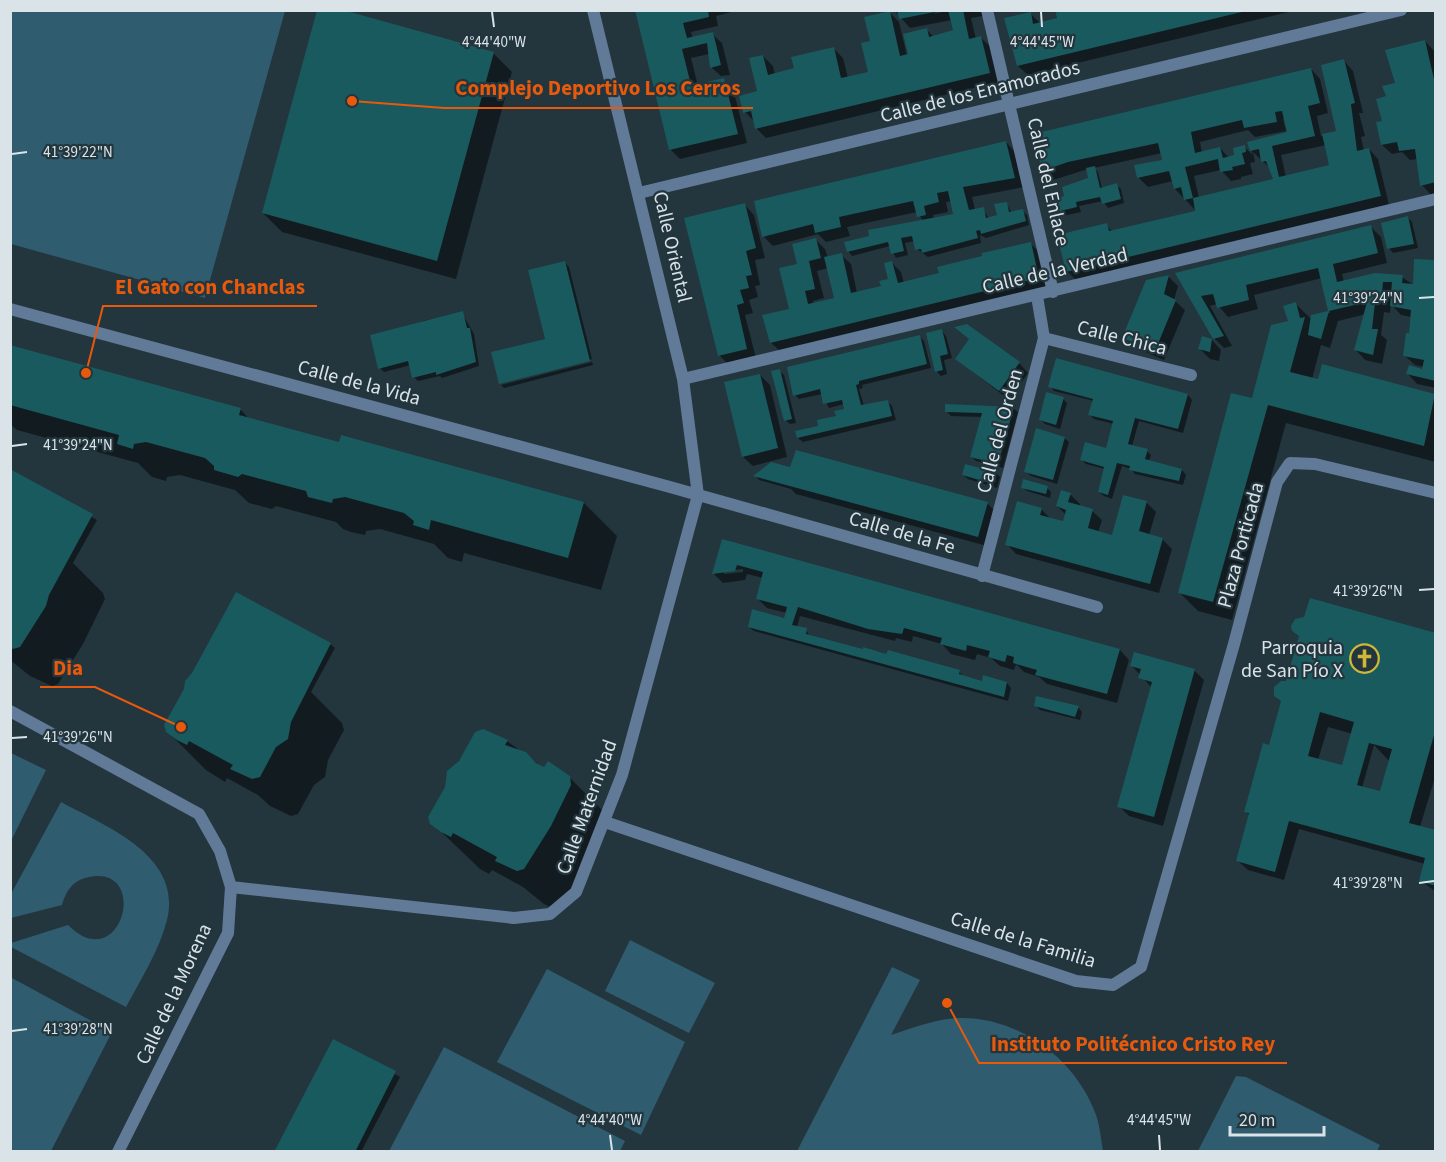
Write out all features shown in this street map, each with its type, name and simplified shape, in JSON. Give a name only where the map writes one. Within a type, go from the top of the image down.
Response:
[{"type":"street","name":"Calle Oriental","points":[[593,10],[683,379],[698,495]]},
{"type":"street","name":"Calle del Enlace","points":[[987,10],[1053,292]]},
{"type":"street","name":"Calle de los Enamorados","points":[[639,193],[1401,10]]},
{"type":"street","name":"Calle de la Verdad","points":[[683,379],[1436,199]]},
{"type":"street","name":"Calle del Orden","points":[[982,576],[1044,338],[1037,296]]},
{"type":"street","name":"Calle de la Vida","points":[[10,309],[698,495]]},
{"type":"street","name":"Calle Chica","points":[[1044,338],[1191,375]]},
{"type":"street","name":"Plaza Porticada","points":[[1234,644],[1277,482],[1290,463],[1315,464],[1436,493]]},
{"type":"street","name":"Calle de la Fe","points":[[698,495],[1097,607]]},
{"type":"street","name":"Calle Maternidad","points":[[231,887],[514,918],[550,914],[576,891],[622,775],[698,495]]},
{"type":"street","name":"Calle de la Familia","points":[[605,822],[1076,981],[1113,985],[1141,967],[1234,644]]},
{"type":"street","name":"Calle de la Morena","points":[[10,711],[199,814],[220,850],[231,887],[228,933],[118,1152]]},
{"type":"shaded area","points":[[10,11],[285,11],[205,298],[11,244]]},
{"type":"shaded area","points":[[11,753],[46,770],[11,841]]},
{"type":"shaded area","points":[[61,802],[98,821],[136,846],[152,860],[163,878],[169,897],[164,931],[126,1007],[11,947],[11,943],[68,925],[87,938],[102,938],[114,930],[122,916],[124,901],[119,887],[108,878],[89,877],[83,878],[71,887],[62,905],[11,918],[11,894]]},
{"type":"shaded area","points":[[630,940],[715,983],[689,1033],[605,991]]},
{"type":"shaded area","points":[[892,967],[920,980],[891,1035],[932,1022],[958,1018],[980,1019],[1002,1024],[1023,1033],[1059,1059],[1087,1095],[1096,1115],[1103,1151],[797,1151]]},
{"type":"shaded area","points":[[547,969],[685,1042],[641,1135],[497,1062]]},
{"type":"shaded area","points":[[10,977],[112,1032],[51,1151],[11,1151]]},
{"type":"shaded area","points":[[444,1047],[625,1141],[620,1151],[389,1151]]},
{"type":"shaded area","points":[[1236,1076],[1246,1077],[1380,1145],[1377,1151],[1198,1151]]},
{"type":"building","points":[[317,10],[343,10],[494,52],[437,261],[262,213]]},
{"type":"building","points":[[635,10],[708,10],[709,17],[683,23],[687,38],[713,32],[721,65],[710,68],[707,43],[682,49],[694,97],[701,95],[698,84],[724,78],[738,134],[669,150]]},
{"type":"building","points":[[897,10],[940,10],[940,11],[899,19]]},
{"type":"building","points":[[948,10],[963,10],[969,39],[981,36],[990,73],[755,129],[751,111],[743,113],[739,96],[757,91],[749,58],[763,55],[768,75],[794,68],[791,57],[834,47],[841,78],[868,72],[861,43],[870,41],[864,17],[890,11],[900,56],[908,54],[903,34],[927,28],[929,37],[953,30]]},
{"type":"building","points":[[1055,10],[1081,12],[1246,11],[1017,66],[1004,18],[1031,12],[1033,24],[1057,18]]},
{"type":"building","points":[[1425,40],[1436,88],[1436,182],[1420,186],[1415,149],[1399,151],[1397,142],[1381,145],[1376,122],[1382,121],[1376,99],[1386,96],[1382,86],[1395,83],[1385,50]]},
{"type":"building","points":[[1344,59],[1355,103],[1351,104],[1357,151],[1369,148],[1381,196],[1066,272],[1057,235],[1107,223],[1109,231],[1195,211],[1193,198],[1184,200],[1181,187],[1174,189],[1169,171],[1137,178],[1134,165],[1162,160],[1158,143],[1068,162],[1042,171],[1033,134],[1311,68],[1320,103],[1308,106],[1315,136],[1272,146],[1279,177],[1329,165],[1322,134],[1336,131],[1321,65]],"holes":[[[1282,111],[1287,132],[1247,142],[1250,151],[1259,149],[1261,162],[1266,161],[1273,179],[1193,198],[1185,167],[1218,159],[1220,172],[1233,170],[1232,167],[1245,164],[1242,153],[1246,152],[1245,145],[1233,148],[1234,155],[1223,158],[1220,147],[1195,153],[1191,132],[1242,120],[1244,128],[1277,122],[1275,112]]]},
{"type":"building","points":[[1006,141],[1015,178],[963,187],[969,210],[984,207],[986,218],[997,215],[994,204],[1007,202],[1009,212],[1023,209],[1026,221],[981,234],[980,230],[976,231],[978,238],[922,253],[921,249],[915,250],[912,236],[901,238],[904,251],[891,254],[888,242],[847,252],[844,242],[869,236],[868,230],[953,214],[948,191],[937,193],[939,202],[924,206],[926,215],[917,217],[913,201],[839,217],[841,227],[815,233],[813,224],[762,237],[754,201]]},
{"type":"building","points":[[1095,166],[1100,188],[1117,183],[1121,199],[1102,204],[1100,197],[1076,202],[1077,207],[1052,213],[1049,200],[1064,196],[1062,187],[1088,178],[1086,168]]},
{"type":"building","points":[[745,203],[756,248],[746,251],[752,275],[746,276],[749,288],[740,290],[744,303],[737,305],[747,349],[718,356],[684,218]]},
{"type":"building","points":[[1408,216],[1414,244],[1387,249],[1381,223]]},
{"type":"building","points":[[1371,225],[1378,253],[1333,264],[1337,282],[1375,273],[1403,275],[1402,283],[1413,284],[1414,259],[1436,260],[1436,381],[1406,374],[1409,365],[1422,369],[1424,360],[1403,356],[1406,333],[1409,333],[1411,310],[1390,306],[1392,282],[1383,282],[1381,304],[1375,303],[1372,329],[1378,329],[1373,355],[1354,350],[1367,302],[1329,311],[1321,339],[1308,335],[1311,315],[1328,311],[1318,268],[1246,285],[1249,300],[1217,308],[1213,294],[1201,296],[1224,336],[1213,339],[1175,273]]},
{"type":"building","points":[[816,238],[821,258],[809,261],[815,289],[805,291],[808,304],[834,298],[824,257],[842,253],[851,293],[881,286],[879,281],[888,279],[884,263],[892,261],[898,283],[939,273],[937,267],[982,256],[982,253],[1031,242],[1039,278],[770,343],[762,315],[789,309],[779,268],[797,264],[792,244]]},
{"type":"building","points":[[565,261],[590,361],[499,384],[491,352],[545,339],[528,270]]},
{"type":"building","points":[[1169,275],[1164,294],[1176,300],[1155,351],[1122,338],[1146,280]]},
{"type":"building","points":[[1296,302],[1300,318],[1305,317],[1290,372],[1318,379],[1322,364],[1435,394],[1424,446],[1268,405],[1213,602],[1178,593],[1231,393],[1252,398],[1271,325],[1288,321],[1283,306]]},
{"type":"building","points":[[463,311],[467,328],[470,328],[476,362],[436,375],[436,372],[412,378],[408,361],[378,369],[370,335]]},
{"type":"building","points":[[967,324],[1020,362],[999,391],[955,359],[969,339],[954,327]]},
{"type":"building","points":[[942,329],[948,354],[940,356],[943,370],[935,372],[926,333]]},
{"type":"building","points":[[920,335],[927,364],[859,381],[856,385],[861,405],[888,400],[892,416],[797,438],[795,431],[818,426],[817,420],[836,416],[834,411],[844,409],[842,400],[823,404],[820,389],[793,396],[787,367]]},
{"type":"building","points":[[1202,336],[1212,339],[1210,352],[1198,349]]},
{"type":"building","points":[[10,345],[241,408],[239,415],[339,442],[341,435],[584,502],[568,558],[431,520],[429,530],[413,525],[414,521],[404,513],[345,497],[333,499],[332,503],[308,497],[306,491],[242,474],[238,477],[214,470],[214,466],[205,458],[146,442],[134,444],[133,449],[117,444],[119,435],[10,405]]},
{"type":"building","points":[[1056,358],[1188,394],[1178,429],[1135,418],[1128,444],[1148,449],[1145,459],[1182,469],[1179,481],[1129,470],[1130,466],[1117,463],[1108,495],[1098,492],[1104,467],[1080,460],[1085,442],[1106,448],[1113,421],[1088,415],[1093,399],[1048,387]]},
{"type":"building","points":[[780,369],[792,419],[784,421],[771,371]]},
{"type":"building","points":[[760,374],[778,448],[742,457],[724,382]]},
{"type":"building","points":[[1046,392],[1064,397],[1056,425],[1039,420]]},
{"type":"building","points":[[945,404],[1014,407],[998,464],[970,457],[982,413],[945,412]]},
{"type":"building","points":[[1036,428],[1065,437],[1053,480],[1024,472]]},
{"type":"building","points":[[796,450],[988,502],[978,537],[753,476],[771,462],[790,467]]},
{"type":"building","points":[[965,464],[996,472],[993,484],[962,475]]},
{"type":"building","points":[[10,469],[93,514],[49,595],[46,606],[20,647],[13,649],[10,647]]},
{"type":"building","points":[[1023,479],[1048,486],[1046,494],[1021,488]]},
{"type":"building","points":[[1061,490],[1071,493],[1068,502],[1093,509],[1088,528],[1112,535],[1123,495],[1147,501],[1139,531],[1163,538],[1150,584],[1005,545],[1017,501],[1042,508],[1040,515],[1063,521],[1066,510],[1056,506]]},
{"type":"building","points":[[722,539],[1120,649],[1107,694],[1035,675],[1037,670],[1013,663],[1014,657],[1007,655],[1005,662],[988,657],[990,651],[967,645],[966,651],[940,644],[942,638],[904,628],[902,634],[868,629],[798,607],[792,625],[807,628],[806,634],[886,654],[888,650],[960,670],[959,674],[982,681],[983,675],[1007,682],[1004,697],[748,627],[752,609],[784,618],[787,607],[756,599],[763,572],[737,565],[735,571],[712,574]]},
{"type":"building","points":[[236,592],[331,643],[291,722],[288,739],[276,747],[260,777],[252,779],[230,769],[233,765],[189,741],[187,745],[177,740],[166,732],[164,725],[184,689],[185,681],[192,673]]},
{"type":"building","points":[[1310,598],[1436,633],[1436,728],[1409,823],[1436,830],[1436,886],[1419,881],[1425,858],[1289,821],[1275,872],[1236,861],[1249,813],[1244,812],[1263,743],[1269,745],[1281,701],[1274,696],[1274,687],[1281,681],[1286,681],[1299,636],[1292,631],[1291,626],[1295,619],[1304,617]],"holes":[[[1320,712],[1354,722],[1342,765],[1308,756]],[[1369,743],[1392,749],[1380,791],[1357,785]]]},
{"type":"building","points":[[1134,652],[1195,669],[1154,817],[1117,807],[1152,682],[1138,678],[1141,669],[1130,666]]},
{"type":"building","points":[[1036,696],[1079,706],[1075,717],[1034,706]]},
{"type":"building","points":[[483,729],[508,740],[505,745],[526,752],[536,763],[544,767],[548,761],[570,776],[571,785],[551,826],[524,869],[517,871],[495,861],[497,857],[453,833],[451,837],[441,832],[430,824],[428,817],[445,787],[447,771],[459,761],[475,732]]},
{"type":"building","points":[[333,1039],[396,1071],[355,1152],[274,1152]]},
{"type":"place","name":"Complejo Deportivo Los Cerros","points":[[352,101]]},
{"type":"place","name":"El Gato con Chanclas","points":[[86,373]]},
{"type":"place","name":"Parroquia de San Pío X","points":[[1364,659]]},
{"type":"place","name":"Dia","points":[[181,727]]},
{"type":"place","name":"Instituto Politécnico Cristo Rey","points":[[947,1003]]}]
